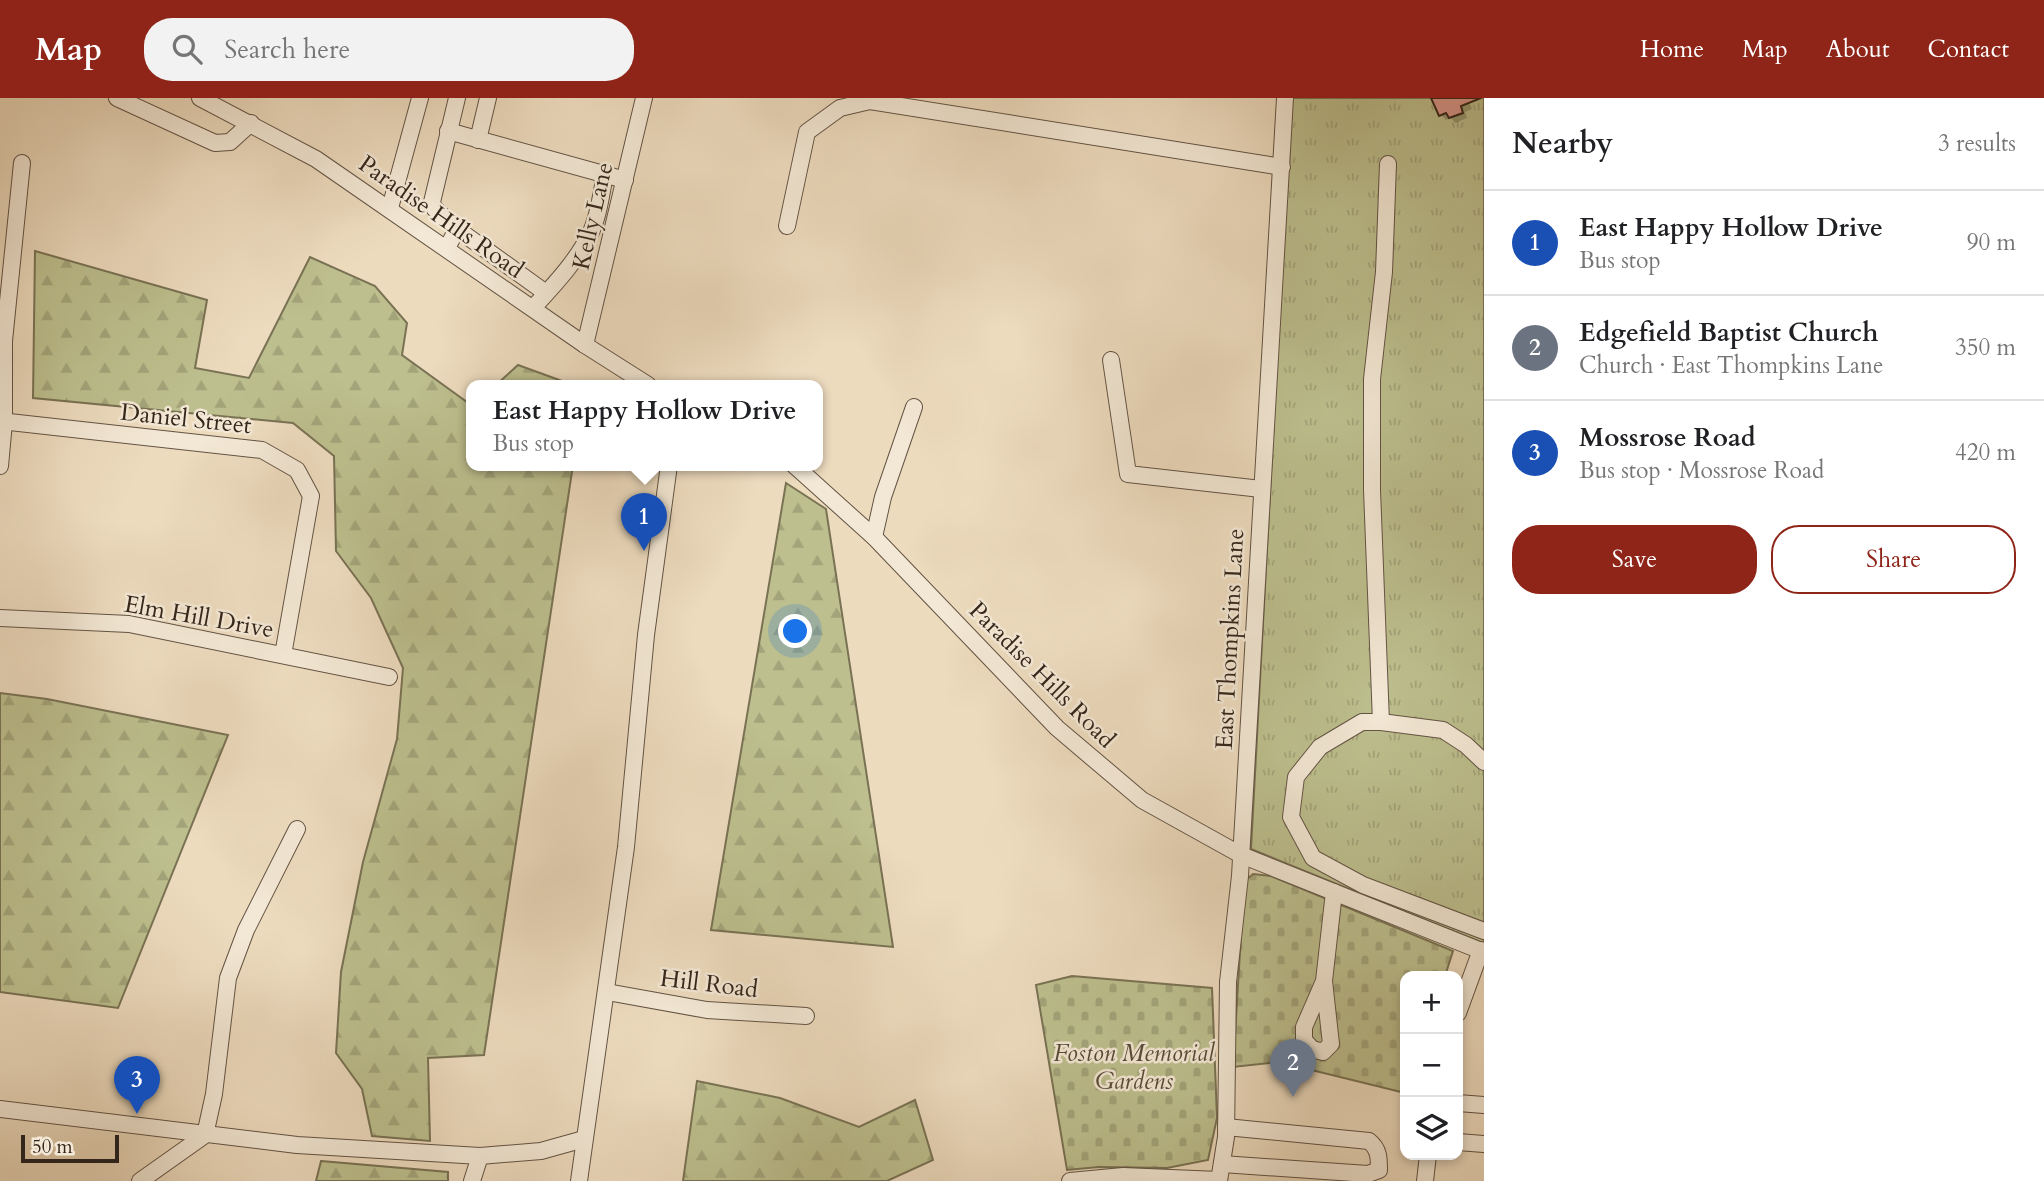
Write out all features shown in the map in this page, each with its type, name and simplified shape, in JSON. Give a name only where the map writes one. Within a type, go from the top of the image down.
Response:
[{"type":"street","points":[[117,98],[152,105],[215,143],[230,142],[251,123]]},
{"type":"street","name":"Paradise Hills Road","points":[[201,98],[316,159],[640,380]]},
{"type":"street","points":[[390,208],[419,98]]},
{"type":"street","points":[[457,98],[432,202],[434,208],[457,229],[546,293]]},
{"type":"street","points":[[478,139],[488,98]]},
{"type":"street","name":"Kelly Lane","points":[[586,345],[644,98]]},
{"type":"street","name":"East Thompkins Lane","points":[[1220,1175],[1226,1127],[1228,982],[1241,855],[1285,98]]},
{"type":"street","points":[[787,226],[807,132],[841,108],[870,102],[1282,167]]},
{"type":"street","points":[[448,131],[625,180]]},
{"type":"street","points":[[0,466],[4,341],[22,163]]},
{"type":"street","points":[[1381,722],[1372,489],[1372,379],[1384,272],[1388,164]]},
{"type":"street","points":[[533,308],[568,268],[591,233],[605,175]]},
{"type":"street","points":[[447,248],[457,229]]},
{"type":"street","points":[[493,281],[505,264]]},
{"type":"street","points":[[1111,359],[1128,474],[1261,489]]},
{"type":"street","points":[[874,537],[883,497],[914,407]]},
{"type":"street","name":"Daniel Street","points":[[2,422],[262,450],[297,470],[311,496],[283,655]]},
{"type":"street","points":[[579,1181],[626,846],[646,635],[668,471]]},
{"type":"street","name":"Paradise Hills Road","points":[[801,471],[874,537],[1057,728],[1143,800],[1241,855],[1482,951]]},
{"type":"street","name":"Elm Hill Drive","points":[[0,618],[129,624],[388,677]]},
{"type":"street","points":[[1484,762],[1443,730],[1362,722],[1320,747],[1296,777],[1291,817],[1313,858],[1363,885],[1484,931]]},
{"type":"street","points":[[141,1181],[205,1135],[214,1094],[228,978],[246,930],[297,829]]},
{"type":"street","points":[[1324,981],[1334,892]]},
{"type":"street","points":[[1463,1000],[1482,951]]},
{"type":"street","name":"Hill Road","points":[[607,992],[708,1010],[806,1016]]},
{"type":"street","points":[[1463,1103],[1484,1105]]},
{"type":"street","points":[[0,1110],[297,1145],[480,1156],[541,1151],[584,1139]]},
{"type":"street","points":[[1070,1181],[1123,1176],[1368,1174],[1379,1170],[1379,1156],[1369,1141],[1226,1127]]},
{"type":"street","points":[[1463,1142],[1484,1144]]},
{"type":"street","points":[[472,1181],[480,1156]]},
{"type":"street","points":[[1425,1181],[1427,1160]]},
{"type":"green space","points":[[1291,98],[1484,98],[1484,944],[1251,849]]},
{"type":"green space","points":[[35,251],[207,300],[195,368],[249,378],[310,257],[375,286],[407,323],[402,355],[466,401],[466,471],[572,471],[484,1055],[428,1058],[430,1141],[372,1136],[362,1089],[336,1053],[341,972],[363,862],[397,739],[403,668],[371,598],[336,551],[334,456],[293,423],[33,398]]},
{"type":"green space","points":[[518,365],[559,380],[502,380]]},
{"type":"green space","points":[[786,483],[826,509],[893,947],[711,930]]},
{"type":"green space","points":[[0,693],[47,699],[228,735],[118,1008],[0,992]]},
{"type":"green space","points":[[1253,874],[1271,876],[1453,951],[1447,971],[1400,971],[1400,1092],[1279,1062],[1233,1067],[1245,881]]},
{"type":"green space","name":"Foston Memorial Gardens","points":[[1072,976],[1212,988],[1217,1118],[1208,1160],[1167,1168],[1099,1167],[1067,1170],[1036,985]]},
{"type":"green space","points":[[697,1081],[780,1098],[859,1127],[915,1100],[933,1160],[887,1181],[683,1181]]},
{"type":"green space","points":[[321,1161],[448,1172],[448,1181],[316,1181]]},
{"type":"building","points":[[1431,98],[1481,98],[1461,106],[1463,113],[1449,118],[1446,113],[1439,116]]},
{"type":"place","name":"East Happy Hollow Drive","points":[[644,551]]},
{"type":"place","name":"Edgefield Baptist Church","points":[[1293,1097]]},
{"type":"place","name":"Mossrose Road","points":[[137,1114]]}]
